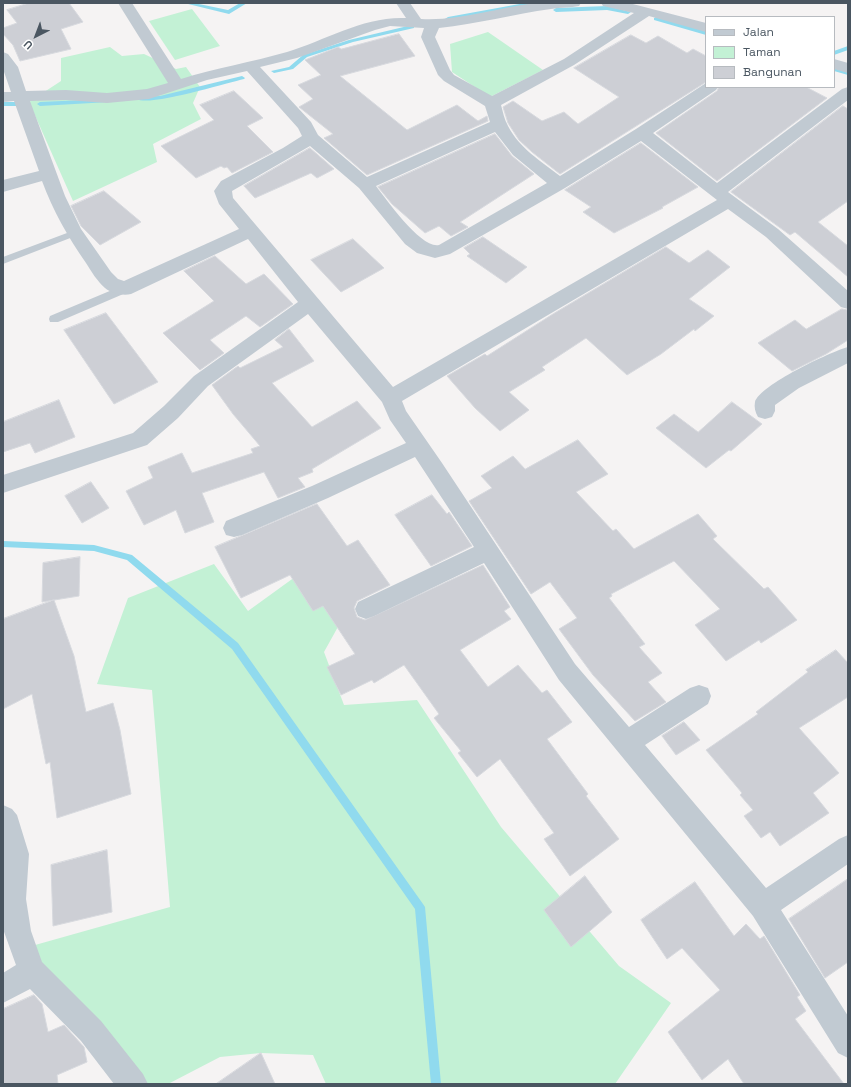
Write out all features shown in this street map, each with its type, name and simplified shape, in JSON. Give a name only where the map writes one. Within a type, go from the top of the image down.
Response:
[{"type":"street","points":[[125,3],[176,85]]},
{"type":"street","points":[[404,3],[416,23]]},
{"type":"street","points":[[3,97],[66,95],[107,98],[148,94],[176,85],[292,55],[371,26],[390,22],[433,24],[464,21],[553,4],[574,3]]},
{"type":"street","points":[[617,3],[705,28]]},
{"type":"street","points":[[492,103],[569,62],[647,11]]},
{"type":"street","points":[[433,24],[428,37],[443,72],[449,78],[492,103],[498,125],[507,139],[515,148],[560,184]]},
{"type":"street","points":[[3,57],[10,66],[56,196],[75,233],[105,277],[112,284],[124,288],[250,231]]},
{"type":"street","points":[[835,64],[848,68]]},
{"type":"street","points":[[250,65],[305,126],[311,138],[365,184],[411,240],[423,250],[435,252],[444,250],[560,184],[642,133],[709,88]]},
{"type":"street","points":[[391,398],[443,369],[723,197],[848,92]]},
{"type":"street","points":[[365,184],[498,125]]},
{"type":"street","points":[[642,133],[723,197],[772,233],[848,302]]},
{"type":"street","points":[[311,138],[289,152],[227,185],[223,191],[225,200],[391,398],[397,414],[567,672],[628,742],[763,906],[848,1043]]},
{"type":"street","points":[[3,186],[48,174]]},
{"type":"street","points":[[3,484],[140,439],[171,412],[201,381],[310,303]]},
{"type":"street","points":[[765,411],[765,402],[769,397],[797,380],[848,354]]},
{"type":"street","points":[[234,528],[320,492],[419,446]]},
{"type":"street","points":[[366,609],[488,551]]},
{"type":"street","points":[[628,742],[699,696]]},
{"type":"street","points":[[3,818],[8,824],[16,854],[7,901],[32,971],[91,1031],[132,1084]]},
{"type":"street","points":[[763,906],[848,848]]},
{"type":"street","points":[[3,989],[32,971]]},
{"type":"lane","points":[[3,262],[75,233]]},
{"type":"lane","points":[[54,318],[124,288]]},
{"type":"green space","points":[[192,9],[220,46],[175,60],[149,21]]},
{"type":"green space","points":[[488,32],[543,70],[490,97],[452,72],[450,44]]},
{"type":"green space","points":[[110,47],[122,56],[144,54],[176,69],[186,67],[200,87],[193,103],[201,119],[153,144],[157,162],[73,201],[29,102],[61,81],[61,58]]},
{"type":"green space","points":[[214,564],[248,611],[306,569],[339,625],[324,652],[344,705],[417,700],[501,827],[619,966],[671,1003],[615,1084],[326,1084],[313,1055],[261,1053],[220,1057],[168,1084],[136,1084],[28,947],[170,907],[152,690],[97,684],[128,598]]},
{"type":"building","points":[[29,3],[69,3],[83,22],[61,29],[71,49],[20,61],[13,45],[3,34],[3,28],[17,23],[7,10]]},
{"type":"building","points":[[399,34],[415,56],[340,76],[407,130],[457,105],[478,121],[487,116],[488,121],[367,175],[324,138],[333,134],[299,107],[313,99],[298,85],[321,75],[305,60],[338,47],[341,49]]},
{"type":"building","points":[[631,35],[646,43],[658,36],[687,53],[693,49],[705,55],[705,83],[560,174],[519,140],[508,123],[503,107],[513,101],[542,121],[564,112],[578,124],[619,97],[574,68]]},
{"type":"building","points":[[718,88],[808,88],[827,98],[717,181],[656,133],[717,91]]},
{"type":"building","points":[[234,91],[263,118],[247,126],[273,152],[232,173],[227,167],[224,168],[221,166],[196,178],[161,146],[214,120],[200,105]]},
{"type":"building","points":[[843,106],[848,109],[848,201],[818,222],[848,246],[848,277],[795,232],[790,235],[731,192]]},
{"type":"building","points":[[495,134],[512,156],[534,174],[460,222],[468,227],[451,236],[439,226],[425,233],[392,204],[378,187]]},
{"type":"building","points":[[641,143],[698,187],[662,207],[663,208],[614,233],[583,212],[591,207],[565,190]]},
{"type":"building","points":[[310,148],[334,169],[317,178],[311,173],[255,198],[244,186]]},
{"type":"building","points":[[104,191],[141,222],[100,245],[81,226],[71,206]]},
{"type":"building","points":[[483,237],[527,267],[506,283],[467,256],[470,254],[464,248]]},
{"type":"building","points":[[353,239],[384,268],[341,292],[311,260]]},
{"type":"building","points":[[666,247],[689,263],[708,250],[730,267],[689,299],[714,316],[695,331],[694,329],[661,354],[627,375],[586,338],[542,367],[545,370],[509,392],[529,410],[500,431],[475,408],[447,376],[485,354],[487,356],[553,314]]},
{"type":"building","points":[[215,256],[246,284],[264,274],[293,304],[260,327],[246,316],[210,340],[224,353],[200,370],[163,333],[214,301],[184,271]]},
{"type":"building","points":[[842,309],[848,310],[848,340],[826,354],[792,371],[758,343],[795,320],[806,329]]},
{"type":"building","points":[[106,313],[158,382],[114,404],[64,330]]},
{"type":"building","points":[[289,329],[314,361],[272,383],[312,427],[357,401],[381,428],[312,469],[313,472],[298,478],[305,487],[278,498],[264,472],[202,493],[214,522],[185,533],[176,510],[144,525],[126,491],[153,478],[148,467],[182,453],[192,473],[253,453],[251,449],[260,446],[233,414],[212,385],[238,366],[240,368],[283,347],[275,340]]},
{"type":"building","points":[[59,400],[75,437],[35,453],[30,443],[3,452],[3,422]]},
{"type":"building","points":[[732,402],[762,424],[731,451],[729,450],[706,468],[656,428],[674,414],[698,432]]},
{"type":"building","points":[[578,440],[608,474],[576,492],[613,531],[616,529],[634,549],[698,514],[717,536],[713,539],[764,589],[768,587],[797,620],[761,643],[759,640],[726,661],[695,625],[720,609],[674,561],[611,594],[612,596],[609,598],[645,644],[639,647],[662,673],[648,682],[666,702],[635,721],[593,675],[559,629],[577,618],[550,582],[531,594],[469,501],[492,488],[481,476],[513,456],[525,469]]},
{"type":"building","points":[[91,482],[109,508],[82,523],[65,496]]},
{"type":"building","points":[[432,495],[447,514],[449,512],[472,546],[431,566],[395,515]]},
{"type":"building","points":[[317,504],[347,546],[358,540],[390,585],[357,601],[354,608],[357,617],[365,620],[483,565],[510,607],[504,611],[511,619],[460,650],[488,687],[518,665],[542,693],[547,690],[572,722],[547,739],[588,794],[586,796],[619,839],[570,876],[544,839],[554,833],[500,759],[477,777],[458,753],[461,751],[434,718],[439,714],[404,665],[374,683],[372,680],[341,695],[327,667],[355,654],[323,606],[313,611],[290,575],[241,598],[215,547]]},
{"type":"building","points":[[80,557],[79,596],[42,602],[43,563]]},
{"type":"building","points":[[54,600],[74,656],[86,712],[113,703],[120,730],[131,794],[57,818],[50,762],[46,764],[32,694],[3,709],[3,619]]},
{"type":"building","points":[[836,650],[848,663],[848,697],[799,728],[839,773],[813,793],[829,813],[780,846],[770,832],[761,838],[744,816],[753,810],[740,795],[742,793],[706,750],[758,714],[756,712],[808,672],[806,670]]},
{"type":"building","points":[[684,722],[700,740],[676,755],[662,736]]},
{"type":"building","points":[[107,850],[112,912],[53,926],[51,865]]},
{"type":"building","points":[[585,876],[612,912],[571,947],[544,910]]},
{"type":"building","points":[[848,879],[848,962],[825,978],[789,919]]},
{"type":"building","points":[[695,882],[734,936],[746,924],[760,939],[764,936],[800,995],[797,997],[806,1011],[795,1019],[844,1084],[744,1084],[728,1059],[702,1080],[668,1032],[720,990],[682,948],[667,959],[641,920]]},
{"type":"building","points":[[34,995],[42,1004],[48,1032],[64,1025],[84,1047],[87,1062],[57,1075],[58,1084],[3,1084],[3,1009]]},
{"type":"building","points":[[261,1053],[275,1084],[216,1084]]},
{"type":"waterway","points":[[187,3],[229,12],[244,3]]},
{"type":"waterway","points":[[448,19],[533,3]]},
{"type":"waterway","points":[[556,10],[607,8],[628,12]]},
{"type":"waterway","points":[[656,19],[705,33]]},
{"type":"waterway","points":[[274,71],[291,68],[305,56],[351,41],[412,27]]},
{"type":"waterway","points":[[835,53],[848,48]]},
{"type":"waterway","points":[[835,69],[848,73]]},
{"type":"waterway","points":[[140,99],[160,98],[242,78]]},
{"type":"waterway","points":[[40,104],[107,101]]},
{"type":"waterway","points":[[3,104],[16,104]]},
{"type":"waterway","points":[[3,544],[94,548],[129,557],[235,646],[420,907],[436,1084]]}]
